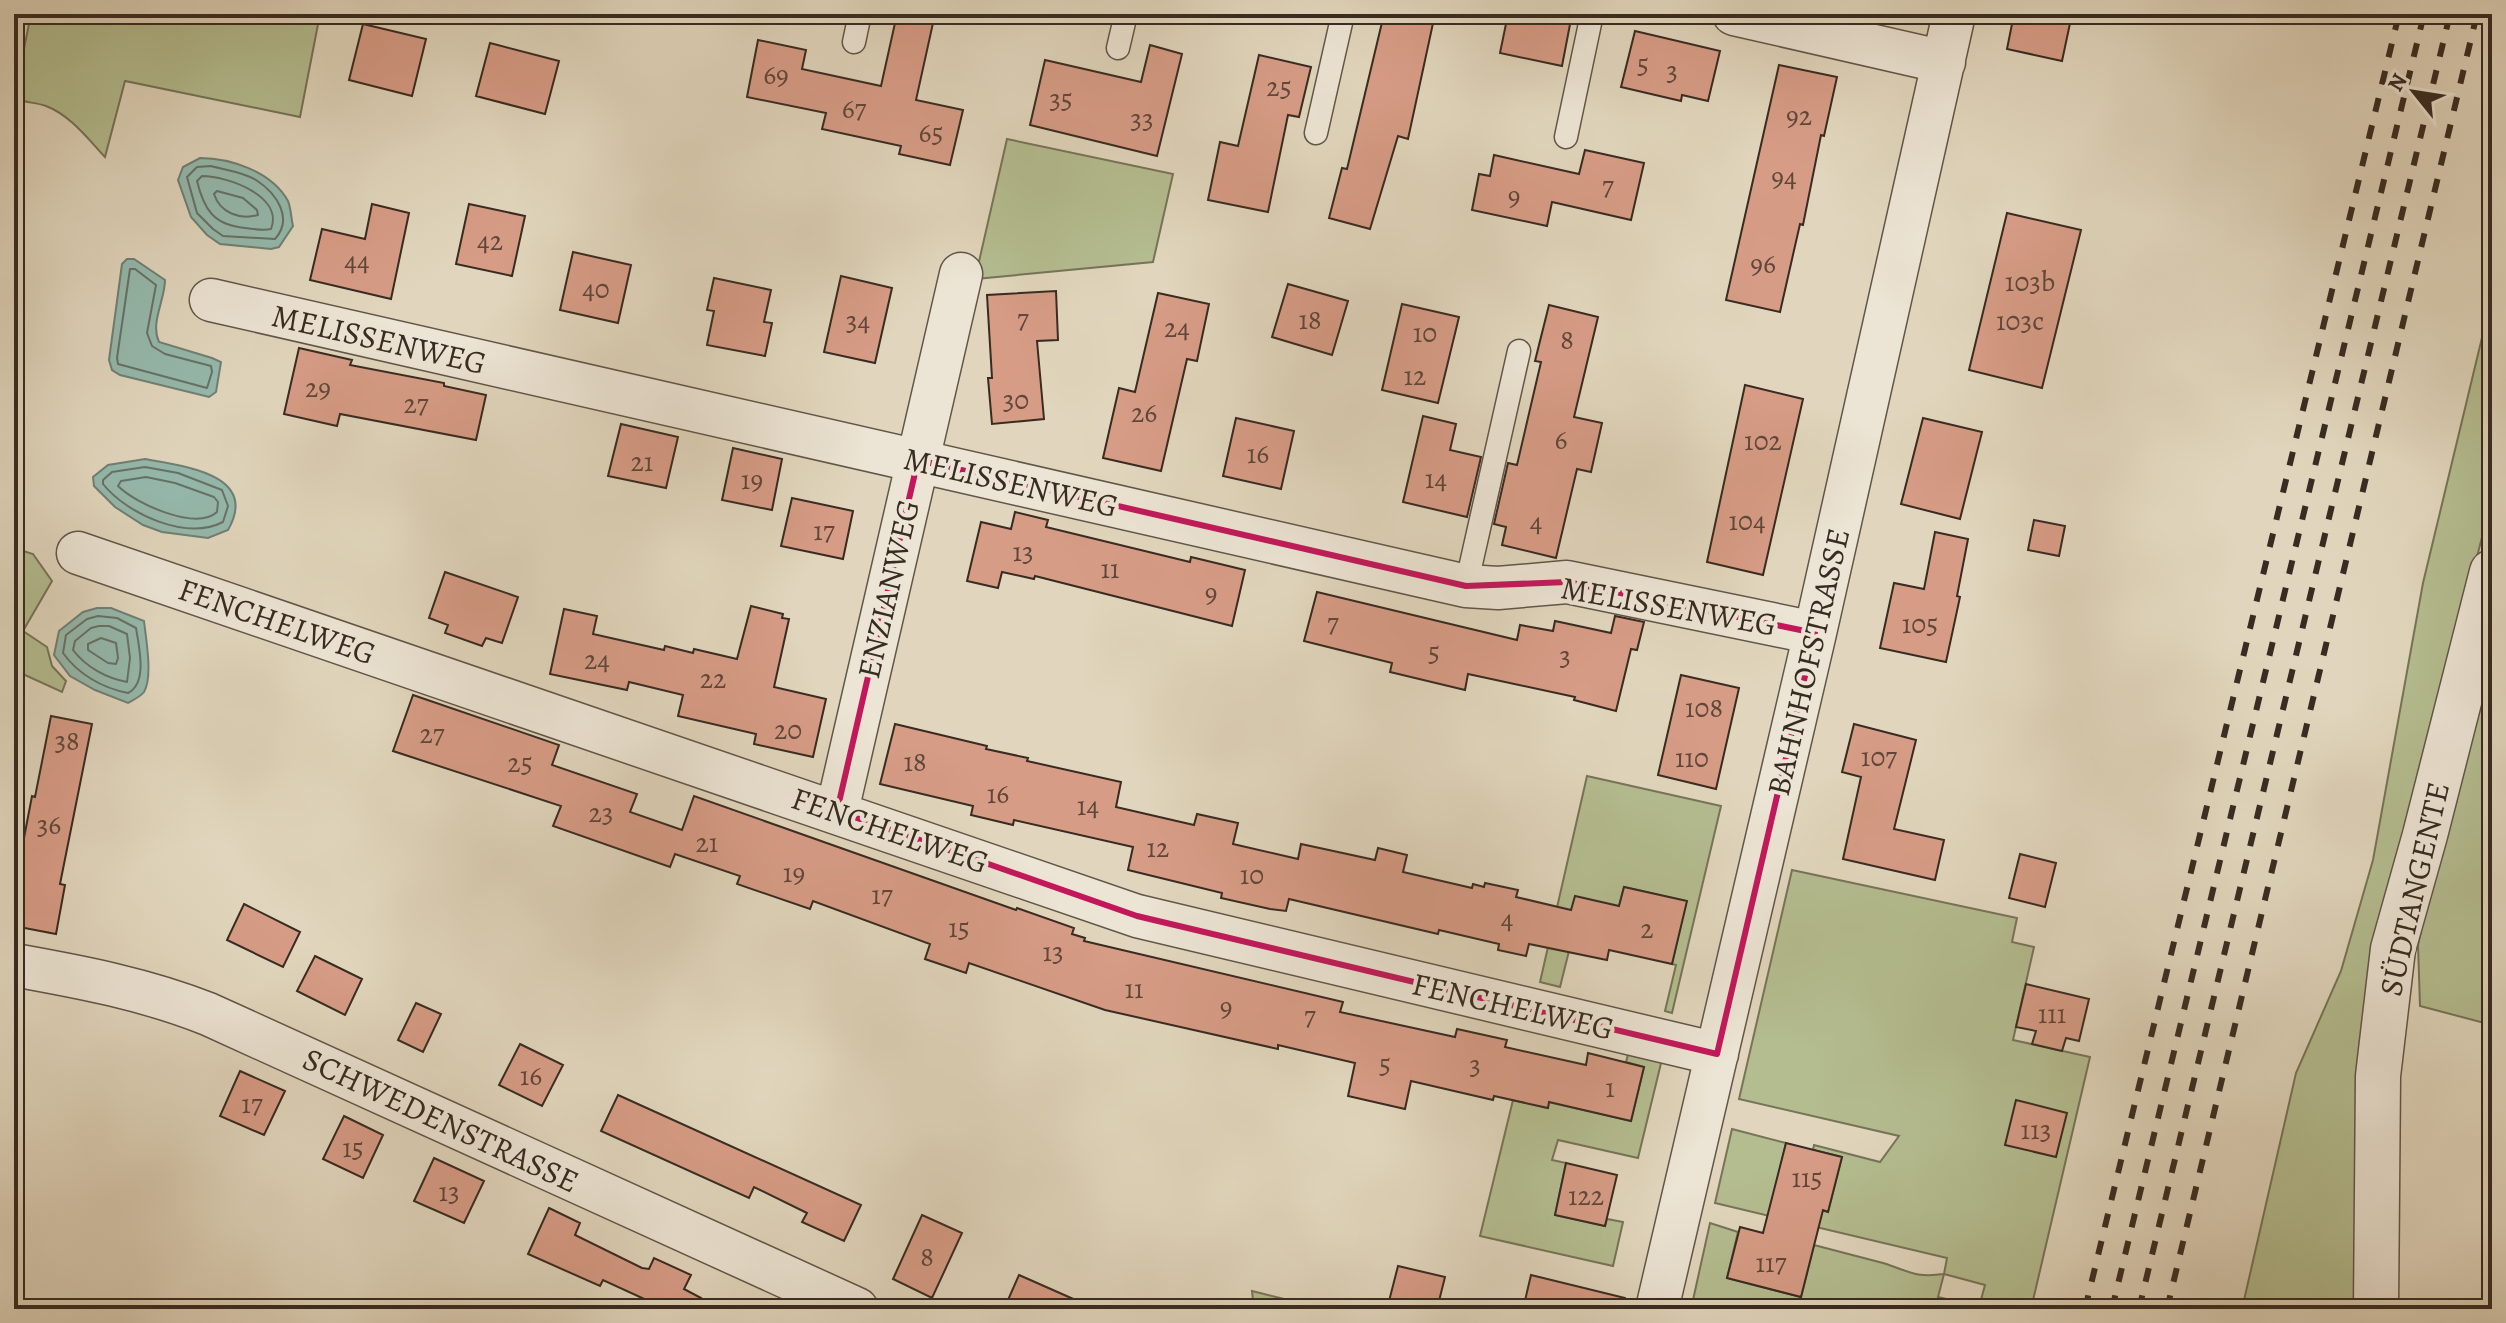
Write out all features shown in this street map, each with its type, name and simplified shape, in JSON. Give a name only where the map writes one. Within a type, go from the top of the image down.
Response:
[{"type":"street","name":"BAHNHOFSTRASSE","points":[[1657,1309],[1815,633],[1954,14]]},
{"type":"street","points":[[1747,15],[1944,62]]},
{"type":"street","name":"ENZIANWEG","points":[[837,811],[961,274]]},
{"type":"street","name":"MELISSENWEG","points":[[211,300],[1466,586],[1498,588],[1567,582],[1815,633]]},
{"type":"street","name":"FENCHELWEG","points":[[78,553],[1137,916],[1717,1054]]},
{"type":"street","name":"SÜDTANGENTE","points":[[2376,1309],[2378,1076],[2393,949],[2492,572]]},
{"type":"street","name":"SCHWEDENSTRASSE","points":[[14,965],[99,980],[159,995],[208,1014],[857,1309]]},
{"type":"lane","points":[[854,42],[860,14]]},
{"type":"lane","points":[[1118,48],[1126,14]]},
{"type":"lane","points":[[1316,133],[1343,14]]},
{"type":"lane","points":[[1566,137],[1592,14]]},
{"type":"lane","points":[[1466,586],[1519,351]]},
{"type":"highlighted area","points":[[918,460],[1466,586],[1567,582],[1815,633],[1717,1054],[1137,916],[837,811]]},
{"type":"green space","points":[[31,14],[320,14],[300,117],[125,81],[105,157],[63,115],[46,106],[14,98]]},
{"type":"green space","points":[[1007,139],[1173,174],[1153,262],[975,279]]},
{"type":"green space","points":[[2492,296],[2492,498],[2389,902],[2358,1309],[2242,1309],[2296,1073],[2341,971],[2373,860],[2423,583]]},
{"type":"green space","points":[[14,548],[33,554],[52,581],[23,631],[47,647],[52,666],[66,681],[62,692],[14,670]]},
{"type":"green space","points":[[2492,643],[2492,1025],[2420,1006],[2418,945],[2441,836]]},
{"type":"green space","points":[[1587,776],[1721,806],[1672,1013],[1665,1011],[1686,901],[1624,887],[1619,906],[1569,951],[1560,987],[1540,982]]},
{"type":"green space","points":[[1792,870],[2017,918],[2012,942],[2034,947],[2013,1040],[2090,1057],[2031,1309],[1691,1309],[1710,1223],[1738,1232],[1727,1278],[1801,1297],[1814,1245],[1912,1273],[1944,1274],[1947,1258],[1715,1203],[1732,1129],[1786,1143],[1773,1198],[1828,1212],[1842,1157],[1813,1150],[1814,1145],[1880,1162],[1899,1136],[1739,1099]],"holes":[[[1944,1274],[1985,1285],[1979,1307],[1938,1297]]]},
{"type":"green space","points":[[1630,1047],[1663,1055],[1638,1158],[1558,1140],[1552,1160],[1566,1163],[1555,1215],[1605,1226],[1607,1219],[1623,1222],[1613,1266],[1480,1236],[1513,1100],[1547,1108],[1549,1102],[1631,1121],[1644,1067],[1626,1062]]},
{"type":"green space","points":[[1252,1291],[1325,1309],[1254,1309]]},
{"type":"water","points":[[200,158],[225,161],[250,169],[281,191],[288,201],[293,226],[279,247],[271,249],[220,244],[191,217],[178,180],[183,167]]},
{"type":"water","points":[[127,259],[134,259],[165,280],[156,327],[159,342],[221,362],[216,392],[209,397],[120,375],[112,370],[109,360],[122,264]]},
{"type":"water","points":[[145,459],[196,470],[226,485],[234,496],[235,511],[228,530],[208,538],[162,532],[143,525],[115,507],[94,486],[93,477],[108,465]]},
{"type":"water","points":[[111,608],[144,621],[147,685],[142,694],[128,703],[70,676],[54,655],[59,631],[83,612]]},
{"type":"building","points":[[897,14],[935,14],[916,100],[963,110],[950,165],[899,154],[901,146],[822,129],[826,113],[747,97],[758,40],[806,50],[802,69],[881,86]]},
{"type":"building","points":[[1384,14],[1435,14],[1408,139],[1398,136],[1370,229],[1329,218],[1342,168],[1347,169]]},
{"type":"building","points":[[1508,14],[1572,14],[1562,66],[1500,53]]},
{"type":"building","points":[[2014,14],[2072,14],[2062,61],[2007,49]]},
{"type":"building","points":[[363,24],[426,39],[412,96],[349,80]]},
{"type":"building","points":[[1635,31],[1720,51],[1708,101],[1682,95],[1681,101],[1621,87]]},
{"type":"building","points":[[490,43],[559,61],[545,114],[476,96]]},
{"type":"building","points":[[1150,45],[1182,54],[1157,156],[1030,125],[1045,60],[1141,82]]},
{"type":"building","points":[[1259,55],[1311,67],[1299,117],[1288,115],[1268,212],[1208,200],[1220,142],[1238,146]]},
{"type":"building","points":[[1779,65],[1837,77],[1780,312],[1726,300]]},
{"type":"building","points":[[1585,150],[1644,163],[1631,220],[1552,202],[1547,226],[1472,210],[1479,174],[1490,176],[1494,155],[1579,174]]},
{"type":"building","points":[[372,204],[409,213],[391,299],[310,280],[322,229],[365,239]]},
{"type":"building","points":[[469,204],[525,216],[512,276],[456,264]]},
{"type":"building","points":[[2007,213],[2081,230],[2042,388],[1969,370]]},
{"type":"building","points":[[573,252],[631,265],[618,323],[560,310]]},
{"type":"building","points":[[841,276],[892,288],[875,363],[824,352]]},
{"type":"building","points":[[714,278],[771,290],[764,322],[772,323],[765,356],[707,345],[714,311],[707,310]]},
{"type":"building","points":[[1288,284],[1348,301],[1332,355],[1272,337]]},
{"type":"building","points":[[1056,291],[1058,340],[1037,341],[1044,419],[992,424],[987,295]]},
{"type":"building","points":[[1158,293],[1209,304],[1197,361],[1187,359],[1161,471],[1103,458],[1119,388],[1135,392]]},
{"type":"building","points":[[1402,304],[1459,317],[1438,403],[1382,390]]},
{"type":"building","points":[[1549,305],[1598,317],[1574,417],[1602,423],[1591,472],[1577,469],[1556,558],[1502,545],[1506,527],[1494,524],[1508,463],[1517,465],[1541,362],[1535,361]]},
{"type":"building","points":[[299,348],[352,360],[350,365],[444,383],[444,386],[486,395],[476,440],[340,414],[337,426],[284,414]]},
{"type":"building","points":[[1745,385],[1803,399],[1763,575],[1707,562]]},
{"type":"building","points":[[1423,416],[1456,424],[1450,450],[1481,457],[1467,517],[1403,502]]},
{"type":"building","points":[[1236,418],[1294,431],[1281,489],[1223,476]]},
{"type":"building","points":[[1923,418],[1982,432],[1960,519],[1901,504]]},
{"type":"building","points":[[621,424],[678,437],[666,488],[608,476]]},
{"type":"building","points":[[733,448],[782,459],[772,510],[722,500]]},
{"type":"building","points":[[792,498],[853,511],[843,559],[781,546]]},
{"type":"building","points":[[1015,512],[1048,520],[1046,527],[1190,562],[1191,557],[1245,570],[1232,626],[1035,576],[1034,579],[1002,572],[998,588],[967,581],[981,522],[1011,529]]},
{"type":"building","points":[[2034,520],[2065,526],[2059,556],[2028,550]]},
{"type":"building","points":[[1935,532],[1968,539],[1946,662],[1880,648],[1894,583],[1924,589]]},
{"type":"building","points":[[445,572],[518,597],[502,643],[486,638],[482,646],[445,633],[448,625],[429,618]]},
{"type":"building","points":[[1317,592],[1517,640],[1520,625],[1553,631],[1555,621],[1611,633],[1615,616],[1644,622],[1637,650],[1631,649],[1616,711],[1574,700],[1575,697],[1468,674],[1465,690],[1390,672],[1392,663],[1304,641]]},
{"type":"building","points":[[751,606],[783,614],[782,618],[789,619],[774,687],[826,699],[813,757],[754,744],[756,734],[678,716],[683,695],[629,682],[627,690],[550,674],[564,609],[597,616],[593,634],[664,650],[665,646],[693,653],[694,649],[737,659]]},
{"type":"building","points":[[1681,675],[1739,688],[1716,789],[1658,775]]},
{"type":"building","points":[[413,695],[559,745],[552,765],[637,794],[630,812],[682,830],[694,796],[1074,928],[1072,934],[1085,938],[1084,941],[1343,1002],[1340,1012],[1455,1037],[1457,1029],[1507,1040],[1505,1047],[1586,1065],[1588,1053],[1644,1067],[1631,1121],[1549,1102],[1548,1108],[1494,1096],[1493,1100],[1411,1081],[1405,1109],[1348,1096],[1355,1063],[1105,1010],[969,963],[966,973],[925,959],[930,944],[813,901],[810,909],[737,884],[740,876],[675,854],[670,867],[553,826],[561,806],[393,751]]},
{"type":"building","points":[[51,716],[92,724],[60,884],[65,885],[56,934],[14,926],[14,896],[23,843]]},
{"type":"building","points":[[895,724],[987,746],[986,749],[1028,758],[1027,761],[1121,782],[1116,807],[1194,825],[1197,814],[1238,823],[1233,844],[1298,859],[1301,844],[1375,860],[1378,848],[1407,855],[1403,872],[1472,888],[1473,884],[1484,887],[1485,883],[1518,890],[1516,897],[1571,910],[1575,896],[1619,906],[1624,887],[1687,901],[1672,964],[1609,950],[1607,960],[1529,944],[1526,956],[1498,950],[1499,944],[1439,930],[1438,934],[1289,899],[1286,911],[1270,909],[1221,898],[1222,893],[1128,870],[1133,847],[1014,820],[1013,825],[971,815],[973,806],[880,784]]},
{"type":"building","points":[[1854,724],[1916,740],[1894,829],[1944,840],[1935,880],[1843,859],[1861,777],[1842,772]]},
{"type":"building","points":[[2020,854],[2056,863],[2045,907],[2009,898]]},
{"type":"building","points":[[244,904],[300,932],[283,967],[227,940]]},
{"type":"building","points":[[315,956],[362,979],[345,1015],[297,991]]},
{"type":"building","points":[[2026,984],[2089,999],[2079,1041],[2066,1038],[2062,1051],[2032,1044],[2036,1031],[2016,1027]]},
{"type":"building","points":[[416,1003],[441,1014],[423,1052],[398,1040]]},
{"type":"building","points":[[520,1044],[563,1065],[542,1106],[499,1085]]},
{"type":"building","points":[[240,1071],[285,1091],[264,1135],[220,1116]]},
{"type":"building","points":[[618,1095],[861,1205],[844,1241],[802,1222],[807,1213],[754,1187],[749,1198],[601,1131]]},
{"type":"building","points":[[2016,1100],[2067,1113],[2056,1157],[2005,1145]]},
{"type":"building","points":[[344,1116],[383,1135],[363,1178],[323,1159]]},
{"type":"building","points":[[1786,1143],[1842,1157],[1828,1212],[1823,1210],[1801,1297],[1727,1278],[1740,1227],[1763,1233]]},
{"type":"building","points":[[434,1158],[484,1181],[464,1223],[414,1201]]},
{"type":"building","points":[[1566,1163],[1617,1175],[1605,1226],[1555,1215]]},
{"type":"building","points":[[549,1208],[580,1223],[575,1235],[642,1268],[649,1269],[654,1258],[691,1275],[684,1289],[701,1298],[696,1309],[666,1309],[603,1280],[600,1286],[528,1254]]},
{"type":"building","points":[[922,1215],[962,1233],[932,1298],[893,1279]]},
{"type":"building","points":[[1398,1266],[1445,1277],[1437,1309],[1387,1309]]},
{"type":"building","points":[[1019,1275],[1096,1309],[1004,1309]]},
{"type":"building","points":[[1531,1275],[1625,1298],[1624,1309],[1523,1309]]},
{"type":"railway","points":[[2085,1309],[2399,14]]},
{"type":"railway","points":[[2112,1309],[2424,14]]},
{"type":"railway","points":[[2139,1309],[2450,14]]},
{"type":"railway","points":[[2167,1309],[2477,14]]}]
